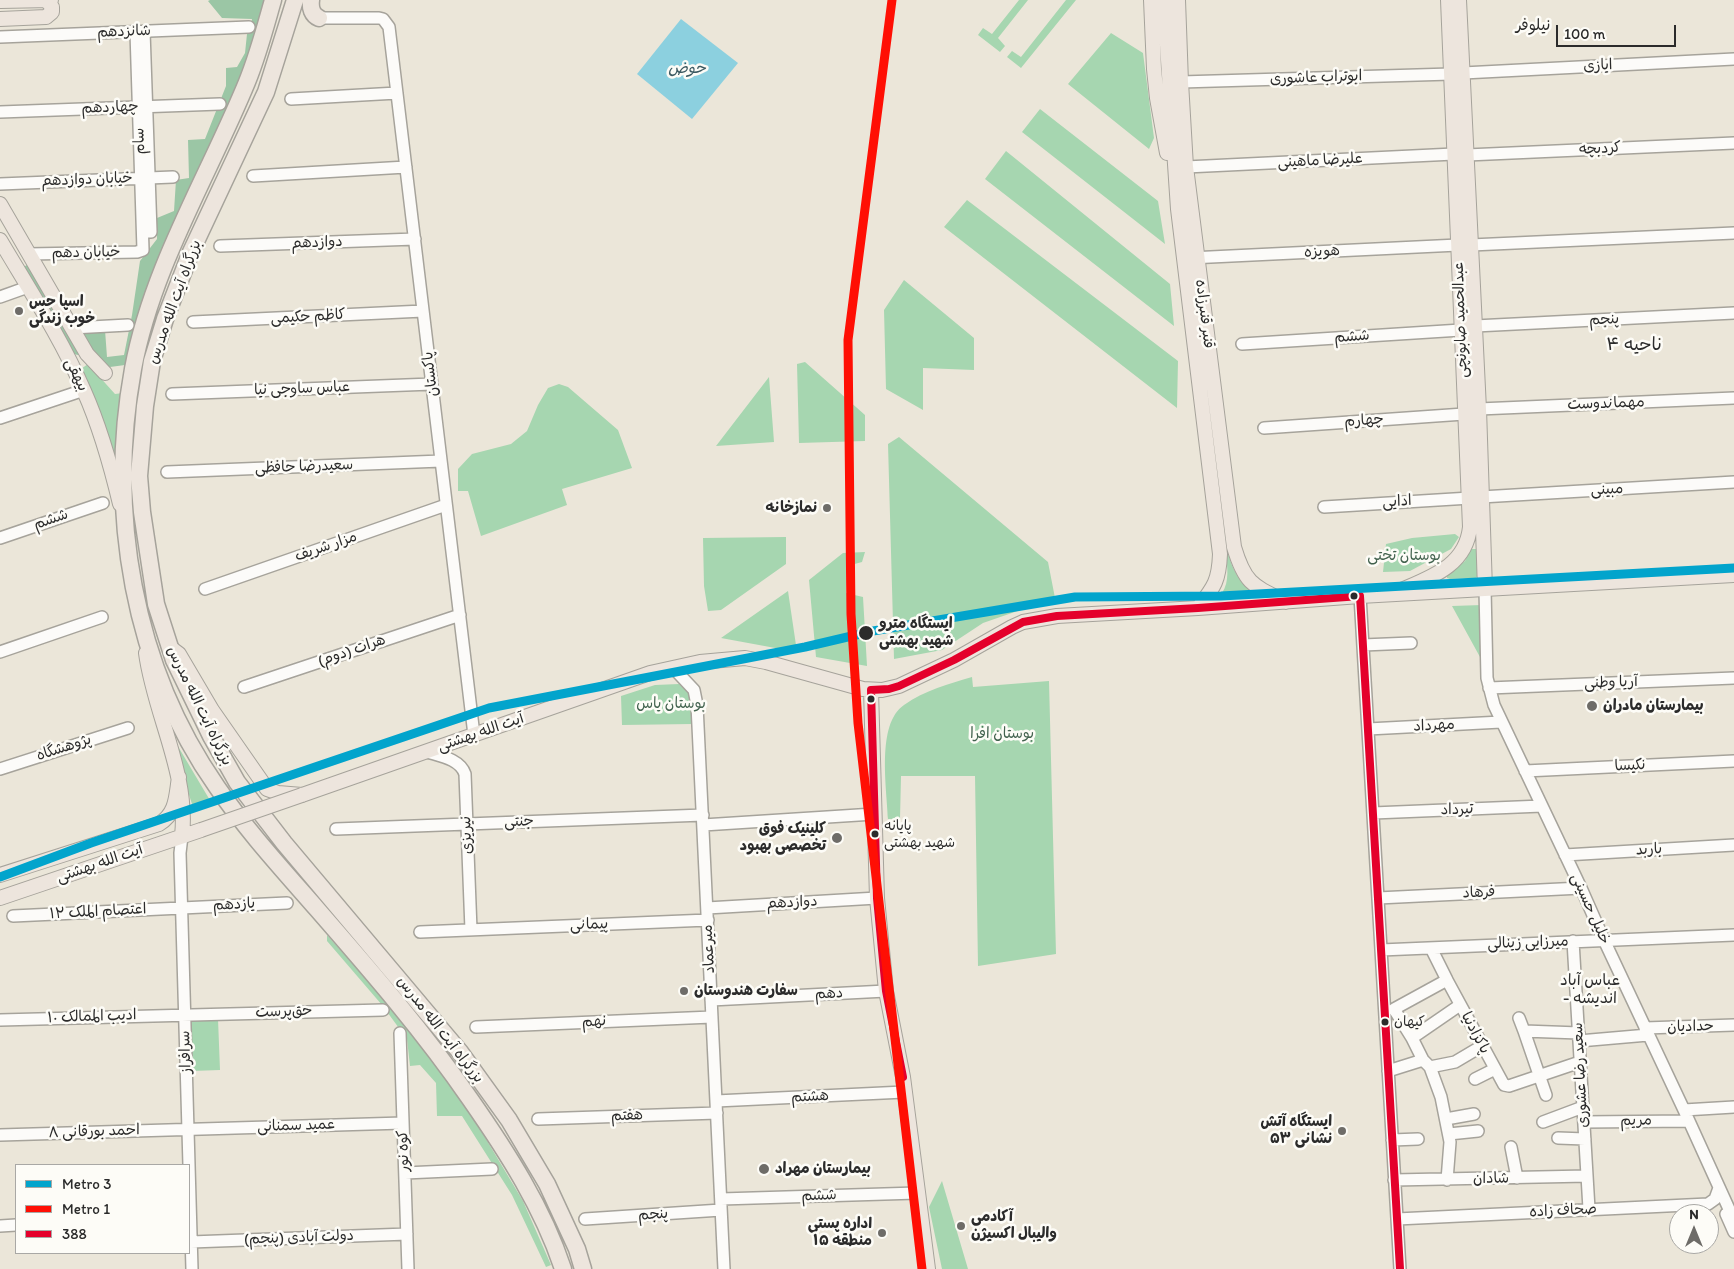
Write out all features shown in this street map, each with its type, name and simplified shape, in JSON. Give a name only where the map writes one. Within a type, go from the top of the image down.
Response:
[{"type":"highway","name":"بزرگراه آیت الله مدرس","points":[[273,0],[247,82],[165,264],[144,322],[133,369],[122,478],[129,563],[136,602],[144,632],[174,712],[199,761],[218,789],[267,852],[390,993],[444,1062],[492,1131],[531,1194],[559,1255],[563,1269]]},
{"type":"highway","name":"بزرگراه آیت الله مدرس","points":[[295,0],[266,92],[180,278],[160,335],[150,374],[141,442],[139,476],[149,565],[156,604],[174,660],[210,736],[237,782],[284,843],[460,1052],[509,1120],[547,1184],[584,1269]]},
{"type":"highway","points":[[311,0],[311,11],[314,16],[319,18]]},
{"type":"main road","points":[[0,19],[46,17],[52,12],[52,7],[46,0]]},
{"type":"main road","points":[[0,1],[51,0]]},
{"type":"main road","points":[[1151,0],[1157,98],[1178,209]]},
{"type":"main road","name":"قنبر قنبرزاده","points":[[1164,0],[1178,209],[1191,258],[1234,547],[1240,567],[1251,583],[1287,602]]},
{"type":"main road","name":"قنبر قنبرزاده","points":[[1178,0],[1191,258],[1220,554],[1220,570],[1215,587],[1198,608]]},
{"type":"main road","name":"عبدالحمید صابونچی","points":[[1448,0],[1457,73]]},
{"type":"main road","name":"عبدالحمید صابونچی","points":[[1389,595],[1437,573],[1460,556],[1469,538],[1475,497],[1478,409],[1468,328],[1464,245],[1457,73],[1459,0]]},
{"type":"main road","name":"بیهقی","points":[[0,204],[87,354],[105,373]]},
{"type":"main road","name":"بیهقی","points":[[0,240],[70,361],[84,390],[103,441],[125,522]]},
{"type":"main road","points":[[13,262],[29,254]]},
{"type":"main road","name":"عبدالحمید صابونچی","points":[[1468,328],[1464,414],[1485,589]]},
{"type":"main road","points":[[70,361],[79,363],[84,360],[87,354]]},
{"type":"main road","name":"آیت الله بهشتی","points":[[0,898],[302,795],[432,754],[474,735],[650,673],[675,667],[724,659],[744,658],[871,690],[889,689],[954,660],[1012,627],[1029,621],[1057,616],[1360,596],[1734,575]]},
{"type":"main road","points":[[144,632],[148,668],[178,777],[184,816],[182,836]]},
{"type":"main road","points":[[169,646],[179,654],[212,710],[267,789],[278,793],[302,795]]},
{"type":"main road","points":[[871,690],[877,898],[886,991],[904,1092],[928,1269]]},
{"type":"main road","points":[[0,875],[155,825],[167,819],[175,800],[178,777]]},
{"type":"main road","points":[[91,846],[120,857]]},
{"type":"main road","points":[[21,891],[30,866]]},
{"type":"street","name":"پاکستان","points":[[319,18],[379,18],[383,19],[389,27],[474,735]]},
{"type":"street","name":"شانزدهم","points":[[0,37],[249,27]]},
{"type":"street","points":[[140,31],[145,178]]},
{"type":"street","name":"ایازی","points":[[1457,73],[1734,59]]},
{"type":"street","name":"ابوتراب عاشوری","points":[[1181,82],[1457,73]]},
{"type":"street","points":[[291,99],[397,93]]},
{"type":"street","name":"چهاردهم","points":[[0,112],[220,104]]},
{"type":"street","name":"کردبچه","points":[[1460,155],[1734,143]]},
{"type":"street","name":"علیرضا ماهینی","points":[[1186,167],[1460,155]]},
{"type":"street","points":[[253,176],[406,167]]},
{"type":"street","name":"خیابان دوازدهم","points":[[0,184],[173,176]]},
{"type":"street","name":"خیابان دهم","points":[[29,254],[137,252],[143,250],[147,232],[145,178]]},
{"type":"street","name":"هویزه","points":[[1191,258],[1734,233]]},
{"type":"street","name":"دوازدهم","points":[[220,246],[414,240]]},
{"type":"street","points":[[0,297],[28,288]]},
{"type":"street","name":"کاظم حکیمی","points":[[193,322],[423,311]]},
{"type":"street","name":"پنجم","points":[[1468,328],[1734,313]]},
{"type":"street","points":[[72,328],[128,325]]},
{"type":"street","name":"ششم","points":[[1242,344],[1468,328]]},
{"type":"street","name":"عباس ساوجی نیا","points":[[172,394],[432,384]]},
{"type":"street","points":[[0,418],[84,390]]},
{"type":"street","name":"مهماندوست","points":[[1478,409],[1734,398]]},
{"type":"street","name":"چهارم","points":[[1264,428],[1464,414]]},
{"type":"street","name":"سعیدرضا حافظی","points":[[167,472],[441,461]]},
{"type":"street","name":"مبینی","points":[[1475,497],[1734,482]]},
{"type":"street","name":"ادایی","points":[[1324,507],[1475,497]]},
{"type":"street","name":"ششم","points":[[0,538],[103,503]]},
{"type":"street","name":"مزار شریف","points":[[205,589],[446,505]]},
{"type":"street","name":"خلیل حسینی","points":[[1485,589],[1489,688],[1501,722],[1526,771],[1689,1121],[1725,1192],[1734,1220]]},
{"type":"street","points":[[1360,596],[1400,1269]]},
{"type":"street","name":"هرات (دوم)","points":[[244,687],[460,615]]},
{"type":"street","points":[[0,652],[102,617]]},
{"type":"street","points":[[1363,645],[1411,643]]},
{"type":"street","name":"میرعماد","points":[[675,667],[678,674],[696,693],[724,1269]]},
{"type":"street","name":"آریا وطنی","points":[[1489,688],[1734,678]]},
{"type":"street","name":"مهرداد","points":[[1368,729],[1501,722]]},
{"type":"street","name":"پژوهشگاه","points":[[0,768],[128,728]]},
{"type":"street","name":"نیریزی","points":[[432,754],[455,762],[464,770],[471,930]]},
{"type":"street","name":"نکیسا","points":[[1526,771],[1734,761]]},
{"type":"street","name":"تیرداد","points":[[1373,813],[1542,806]]},
{"type":"street","points":[[703,820],[874,814]]},
{"type":"street","name":"جنتی","points":[[336,829],[467,824],[703,820]]},
{"type":"street","name":"سرافراز","points":[[182,836],[180,848],[189,1164]]},
{"type":"street","name":"باربد","points":[[1565,855],[1734,845]]},
{"type":"street","name":"فرهاد","points":[[1378,898],[1581,888]]},
{"type":"street","name":"دوازدهم","points":[[707,908],[877,898]]},
{"type":"street","name":"یازدهم","points":[[182,908],[287,903]]},
{"type":"street","name":"اعتصام الملک ۱۲","points":[[13,916],[182,908]]},
{"type":"street","name":"پیمانی","points":[[471,930],[708,920]]},
{"type":"street","points":[[420,932],[471,930]]},
{"type":"street","name":"میرزایی زینالی","points":[[1381,950],[1734,935]]},
{"type":"street","name":"سعید رضا عشوری","points":[[1573,941],[1589,1209]]},
{"type":"street","name":"پاکزادنیا","points":[[1431,948],[1495,1070],[1506,1086],[1539,1076]]},
{"type":"street","points":[[1447,980],[1394,1009],[1427,1064],[1441,1097],[1450,1142],[1447,1180]]},
{"type":"street","name":"دهم","points":[[711,1000],[886,991]]},
{"type":"street","points":[[1412,1038],[1460,1005]]},
{"type":"street","name":"حق‌پرست","points":[[185,1015],[383,1010]]},
{"type":"street","name":"ادیب الممالک ۱۰","points":[[0,1020],[185,1015]]},
{"type":"street","name":"نهم","points":[[476,1027],[712,1017]]},
{"type":"street","points":[[1519,1018],[1546,1095]]},
{"type":"street","name":"حدادیان","points":[[1579,1037],[1734,1025]]},
{"type":"street","points":[[1524,1031],[1579,1037]]},
{"type":"street","name":"کوه نور","points":[[400,1033],[408,1269]]},
{"type":"street","points":[[1388,1071],[1427,1064],[1455,1062],[1482,1046]]},
{"type":"street","points":[[1539,1076],[1580,1062]]},
{"type":"street","points":[[1475,1078],[1495,1070]]},
{"type":"street","name":"هشتم","points":[[716,1101],[904,1092]]},
{"type":"street","points":[[1543,1122],[1583,1107]]},
{"type":"street","points":[[1684,1110],[1734,1107]]},
{"type":"street","name":"هفتم","points":[[538,1119],[717,1113]]},
{"type":"street","points":[[1446,1119],[1474,1114]]},
{"type":"street","name":"مریم","points":[[1584,1122],[1689,1121]]},
{"type":"street","name":"عمید سمنانی","points":[[188,1129],[403,1123]]},
{"type":"street","name":"احمد بورقانی ۸","points":[[0,1135],[188,1129]]},
{"type":"street","points":[[1449,1134],[1478,1132]]},
{"type":"street","points":[[1558,1138],[1585,1139]]},
{"type":"street","points":[[1392,1140],[1418,1139]]},
{"type":"street","points":[[1511,1146],[1517,1178]]},
{"type":"street","points":[[405,1173],[492,1169]]},
{"type":"street","name":"شادان","points":[[1394,1180],[1587,1176]]},
{"type":"street","points":[[1708,1204],[1725,1192]]},
{"type":"street","name":"ششم","points":[[721,1205],[917,1193]]},
{"type":"street","name":"پنجم","points":[[585,1219],[721,1205]]},
{"type":"street","name":"صحاف زاده","points":[[1397,1219],[1669,1206]]},
{"type":"street","points":[[1719,1206],[1725,1211],[1734,1232]]},
{"type":"street","name":"سرافراز","points":[[190,1222],[192,1269]]},
{"type":"street","points":[[0,1226],[15,1225]]},
{"type":"street","name":"دولت آبادی (پنجم)","points":[[192,1242],[406,1234]]},
{"type":"green space","points":[[265,0],[240,82],[168,237],[142,302],[125,365],[110,367],[99,361],[78,332],[105,330],[107,357],[124,355],[140,261],[157,239],[157,218],[174,211],[176,180],[189,178],[188,140],[205,139],[226,86],[226,68],[237,67],[245,53],[247,34],[250,33],[252,19],[222,18],[208,1]]},
{"type":"green space","points":[[1019,0],[1028,0],[998,38],[1005,46],[1000,52],[978,35],[983,28],[992,34]]},
{"type":"green space","points":[[1066,0],[1076,0],[1021,68],[1007,57],[1012,51],[1021,57]]},
{"type":"green space","points":[[1111,33],[1143,53],[1154,138],[1149,149],[1068,84]]},
{"type":"green space","points":[[1040,109],[1158,201],[1165,244],[1022,132]]},
{"type":"green space","points":[[1006,151],[1170,284],[1174,326],[985,179]]},
{"type":"green space","points":[[967,200],[1178,361],[1177,408],[944,227]]},
{"type":"green space","points":[[28,264],[80,352],[78,355],[74,354],[24,267]]},
{"type":"green space","points":[[904,280],[974,338],[974,370],[923,368],[923,410],[886,389],[884,310]]},
{"type":"green space","points":[[805,362],[865,415],[865,441],[799,443],[797,364]]},
{"type":"green space","points":[[88,364],[115,394],[123,393],[115,474],[78,371]]},
{"type":"green space","points":[[769,377],[774,442],[716,446]]},
{"type":"green space","points":[[559,384],[568,387],[618,430],[632,468],[562,489],[567,505],[481,536],[468,491],[458,491],[458,469],[472,454],[511,444],[527,431],[538,405],[548,388]]},
{"type":"green space","points":[[899,437],[1048,562],[1055,598],[983,623],[942,650],[894,659],[888,444]]},
{"type":"green space","name":"بوستان تختی","points":[[1455,534],[1459,537],[1451,549],[1410,571],[1383,572],[1386,544],[1412,538]]},
{"type":"green space","points":[[786,537],[786,564],[721,610],[708,611],[704,586],[703,538]]},
{"type":"green space","points":[[1471,549],[1477,549],[1478,575],[1476,578],[1447,578],[1447,575],[1465,561]]},
{"type":"green space","points":[[865,552],[862,562],[847,566],[846,593],[863,597],[867,666],[816,657],[809,580],[843,553]]},
{"type":"green space","points":[[1226,553],[1228,553],[1240,580],[1252,592],[1222,593],[1227,579]]},
{"type":"green space","points":[[788,591],[797,652],[721,638]]},
{"type":"green space","points":[[1482,605],[1483,656],[1480,657],[1452,606]]},
{"type":"green space","name":"بوستان افرا","points":[[972,677],[973,687],[1049,681],[1056,954],[978,966],[975,776],[901,776],[900,819],[888,819],[885,774],[886,741],[895,714],[904,705],[920,695]]},
{"type":"green space","name":"بوستان یاس","points":[[679,684],[693,697],[692,724],[622,725],[621,696],[655,685]]},
{"type":"green space","points":[[170,737],[173,738],[211,802],[193,807]]},
{"type":"green space","points":[[327,935],[422,1041],[480,1129],[523,1201],[551,1265],[546,1267],[512,1195],[462,1116],[437,1116],[436,1083],[420,1065],[410,1066],[407,1039],[382,1005],[327,941]]},
{"type":"green space","points":[[218,1019],[220,1070],[192,1071],[191,1020]]},
{"type":"green space","points":[[942,1181],[968,1269],[942,1269],[929,1207]]},
{"type":"water","name":"حوض","points":[[681,19],[738,63],[692,119],[637,74]]},
{"type":"metro line","name":"1","points":[[892,0],[848,340],[851,614],[858,723],[922,1269]]},
{"type":"metro line","name":"3","points":[[0,877],[91,843],[489,708],[805,647],[873,631],[1075,597],[1221,596],[1734,568]]},
{"type":"transit line","name":"388","points":[[903,1077],[886,991],[877,898],[871,690],[889,689],[899,686],[954,660],[1023,622],[1057,616],[1360,596],[1400,1269]]},
{"type":"place","name":"اسپا حس خوب زندگی","points":[[19,311]]},
{"type":"place","name":"نمازخانه","points":[[827,508]]},
{"type":"place","name":"ایستگاه مترو شهید بهشتی","points":[[866,633]]},
{"type":"place","name":"بیمارستان مادران","points":[[1592,706]]},
{"type":"place","name":"پایانه شهید بهشتی","points":[[875,834]]},
{"type":"place","name":"کلینیک فوق تخصصی بهبود","points":[[837,838]]},
{"type":"place","name":"سفارت هندوستان","points":[[684,991]]},
{"type":"place","name":"کیهان","points":[[1385,1022]]},
{"type":"place","name":"ایستگاه آتش نشانی ۵۳","points":[[1342,1131]]},
{"type":"place","name":"بیمارستان مهراد","points":[[764,1169]]},
{"type":"place","name":"آکادمی والیبال اکسیژن","points":[[961,1226]]},
{"type":"place","name":"اداره پستی منطقه ۱۵","points":[[882,1233]]},
{"type":"district","name":"نیلوفر","points":[[1533,26]]},
{"type":"district","name":"ناحیه ۴","points":[[1634,345]]},
{"type":"district","name":"عباس آباد - اندیشه","points":[[1590,990]]}]
